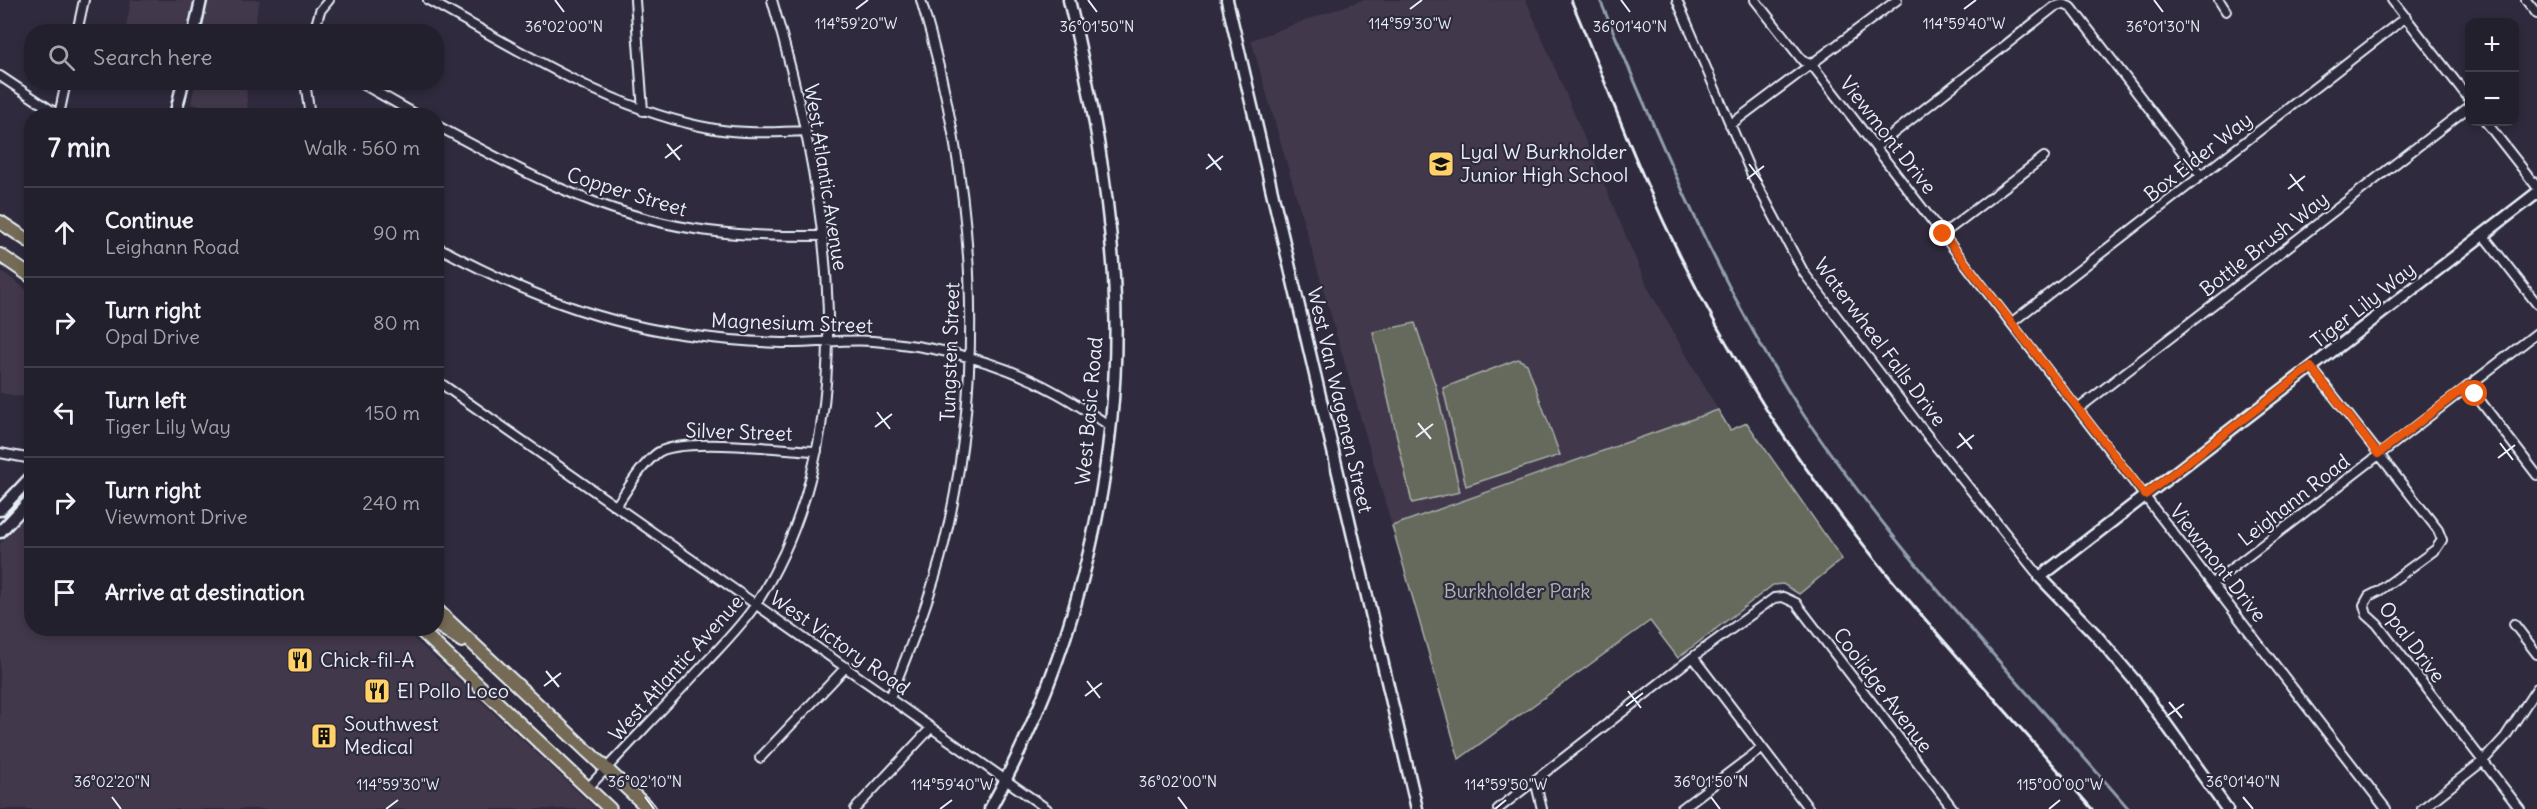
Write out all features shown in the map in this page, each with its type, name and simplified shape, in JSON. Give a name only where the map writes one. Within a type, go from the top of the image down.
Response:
[{"type":"main road","points":[[0,222],[24,238]]},
{"type":"main road","points":[[0,255],[24,272]]},
{"type":"main road","points":[[444,616],[649,809]]},
{"type":"main road","points":[[444,629],[495,664]]},
{"type":"main road","points":[[426,636],[610,809]]},
{"type":"street","points":[[79,24],[84,0]]},
{"type":"street","points":[[196,24],[201,0]]},
{"type":"street","points":[[316,24],[320,12],[329,0]]},
{"type":"street","points":[[428,0],[575,80],[644,111],[716,129],[756,132],[806,131]]},
{"type":"street","points":[[635,0],[644,111]]},
{"type":"street","name":"West Atlantic Avenue","points":[[588,788],[646,728],[756,604],[788,543],[808,492],[822,422],[828,342],[827,280],[823,236],[806,131],[772,0]]},
{"type":"street","name":"Tungsten Street","points":[[890,698],[925,609],[943,546],[959,469],[971,357],[971,297],[965,213],[948,109],[921,0]]},
{"type":"street","name":"West Basic Road","points":[[990,809],[1040,708],[1066,636],[1092,538],[1104,473],[1109,425],[1114,370],[1114,279],[1107,192],[1094,115],[1069,0]]},
{"type":"street","name":"West Van Wagenen Street","points":[[1227,0],[1417,809]]},
{"type":"street","name":"Waterwheel Falls Drive","points":[[1677,0],[1730,125],[1773,218],[1804,273],[2040,577],[2096,634],[2135,681],[2226,809]]},
{"type":"street","name":"Viewmont Drive","points":[[1755,0],[1803,61],[1812,65],[1876,147],[2386,809]]},
{"type":"street","points":[[1730,125],[1897,0]]},
{"type":"street","points":[[2218,0],[2226,11]]},
{"type":"street","points":[[2392,0],[2465,95]]},
{"type":"street","points":[[2526,0],[2537,14]]},
{"type":"street","points":[[1876,147],[2054,7],[2063,4],[2072,8],[2201,176]]},
{"type":"street","name":"Box Elder Way","points":[[2011,323],[2406,17]]},
{"type":"street","points":[[0,76],[48,108]]},
{"type":"street","points":[[60,108],[64,90]]},
{"type":"street","points":[[177,108],[181,90]]},
{"type":"street","points":[[306,90],[309,108]]},
{"type":"street","points":[[373,90],[405,108]]},
{"type":"street","name":"Bottle Brush Way","points":[[2078,409],[2465,109]]},
{"type":"street","points":[[2490,126],[2537,187]]},
{"type":"street","name":"Copper Street","points":[[444,129],[554,188],[586,201],[657,222],[748,235],[823,236]]},
{"type":"street","points":[[1943,234],[2044,157]]},
{"type":"street","name":"Tiger Lily Way","points":[[2040,577],[2537,193]]},
{"type":"street","points":[[2483,235],[2537,304]]},
{"type":"street","name":"Magnesium Street","points":[[444,250],[535,295],[598,316],[696,336],[783,343],[870,341],[907,344],[971,357],[1055,391],[1109,425]]},
{"type":"street","name":"Leighann Road","points":[[2213,583],[2537,333]]},
{"type":"street","name":"Opal Drive","points":[[2311,367],[2438,530],[2442,540],[2436,549],[2369,596],[2364,605],[2367,615],[2377,624],[2520,809]]},
{"type":"street","points":[[2468,385],[2537,475]]},
{"type":"street","name":"West Victory Road","points":[[444,386],[1047,809]]},
{"type":"street","name":"Silver Street","points":[[616,506],[644,466],[663,450],[697,445],[817,451]]},
{"type":"street","points":[[0,453],[24,458]]},
{"type":"street","points":[[0,510],[24,484]]},
{"type":"street","points":[[0,532],[24,506]]},
{"type":"street","name":"Coolidge Avenue","points":[[1693,657],[1774,598],[1783,597],[1796,603],[1953,809]]},
{"type":"street","points":[[2514,624],[2537,654]]},
{"type":"street","points":[[1498,809],[1693,657],[1809,809]]},
{"type":"street","points":[[760,758],[846,667]]},
{"type":"street","points":[[2422,809],[2483,761],[2505,736],[2537,688]]},
{"type":"street","points":[[855,809],[932,728]]},
{"type":"street","points":[[1681,809],[1762,748]]},
{"type":"street","points":[[1535,780],[1542,809]]},
{"type":"shaded area","points":[[131,0],[260,0],[255,24],[126,24]]},
{"type":"shaded area","name":"Lyal W Burkholder Junior High School","points":[[1362,0],[1526,0],[1648,288],[1718,410],[1392,526],[1251,40]]},
{"type":"shaded area","points":[[194,90],[246,90],[248,108],[212,108],[191,104]]},
{"type":"shaded area","points":[[0,270],[24,288],[24,397],[0,393]]},
{"type":"shaded area","points":[[24,518],[24,636],[411,636],[596,809],[0,809],[0,544]]},
{"type":"green space","points":[[1415,323],[1436,387],[1460,492],[1412,503],[1373,332]]},
{"type":"green space","points":[[1518,359],[1527,364],[1560,455],[1466,486],[1443,388]]},
{"type":"green space","name":"Burkholder Park","points":[[1718,410],[1730,430],[1747,423],[1842,559],[1799,594],[1783,584],[1773,585],[1678,658],[1650,621],[1459,759],[1392,526]]},
{"type":"waterway","points":[[1600,0],[1669,161],[1718,266],[1774,368],[1805,417],[1842,469],[1920,569],[2129,809]]},
{"type":"railway","points":[[1571,0],[1658,210],[1716,325],[1766,409],[1802,462],[1880,565],[1963,664],[2092,809]]},
{"type":"place","name":"Lyal W Burkholder Junior High School","points":[[1441,164]]},
{"type":"place","name":"Chick-fil-A","points":[[300,660]]},
{"type":"place","name":"El Pollo Loco","points":[[377,691]]},
{"type":"place","name":"Southwest Medical","points":[[324,736]]},
{"type":"route","points":[[1943,234],[2145,495],[2311,367],[2378,454],[2468,385],[2475,394]]}]
